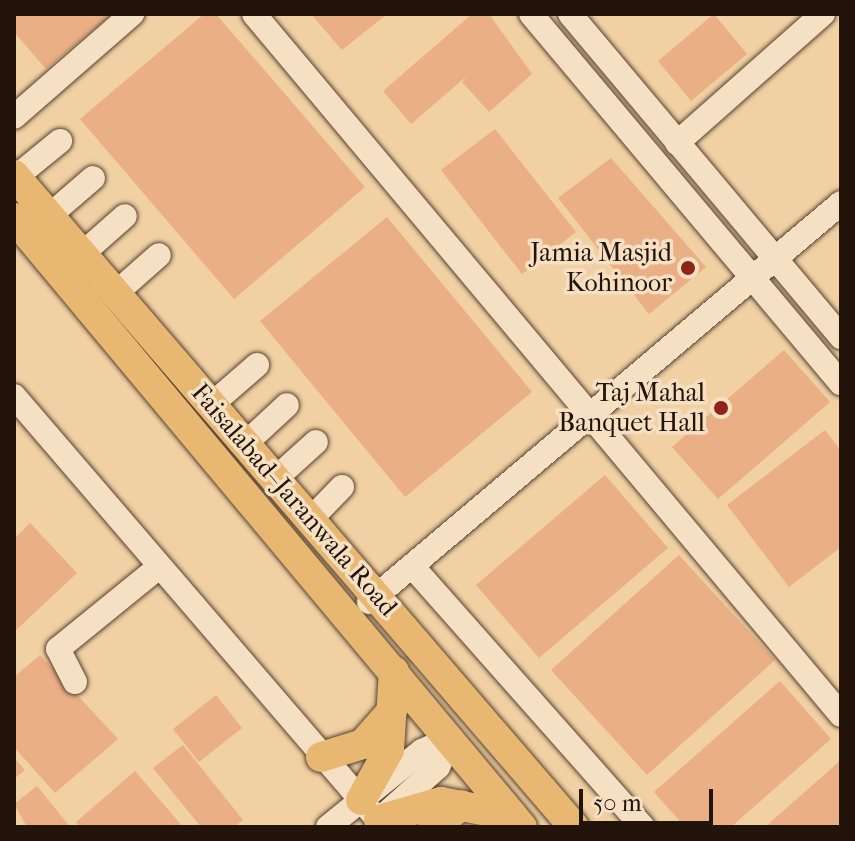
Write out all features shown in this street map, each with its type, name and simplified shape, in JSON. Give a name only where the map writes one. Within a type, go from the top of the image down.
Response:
[{"type":"main road","name":"Faisalabad–Jaranwala Road","points":[[15,176],[350,565],[373,599],[574,827]]},
{"type":"main road","name":"Faisalabad–Jaranwala Road","points":[[14,218],[518,822]]},
{"type":"main road","points":[[373,599],[447,702],[451,738],[483,747],[555,827]]},
{"type":"main road","points":[[373,819],[385,761],[394,671]]},
{"type":"main road","points":[[321,757],[363,744],[392,711]]},
{"type":"main road","points":[[373,819],[420,803],[462,805],[518,822]]},
{"type":"main road","points":[[433,827],[462,805]]},
{"type":"street","points":[[14,117],[132,14]]},
{"type":"street","points":[[254,14],[589,418],[841,715]]},
{"type":"street","points":[[531,14],[841,383]]},
{"type":"street","points":[[570,14],[841,337]]},
{"type":"street","points":[[677,143],[823,14]]},
{"type":"street","points":[[15,176],[60,141]]},
{"type":"street","points":[[49,216],[93,178]]},
{"type":"street","points":[[373,599],[841,203]]},
{"type":"street","points":[[82,254],[125,216]]},
{"type":"street","points":[[116,293],[159,255]]},
{"type":"street","points":[[211,405],[257,365]]},
{"type":"street","points":[[14,396],[373,819]]},
{"type":"street","points":[[245,444],[287,405]]},
{"type":"street","points":[[275,479],[316,442]]},
{"type":"street","points":[[310,520],[342,487]]},
{"type":"street","points":[[412,566],[643,827]]},
{"type":"street","points":[[75,682],[58,649],[159,567]]},
{"type":"street","points":[[328,827],[373,819],[438,767],[451,738]]},
{"type":"building","points":[[14,14],[112,14],[46,69],[14,32]]},
{"type":"building","points":[[204,14],[216,14],[365,187],[234,299],[80,119]]},
{"type":"building","points":[[311,14],[387,14],[342,50]]},
{"type":"building","points":[[472,14],[489,14],[532,74],[489,112],[462,82],[468,75],[411,124],[383,91]]},
{"type":"building","points":[[714,14],[747,54],[691,101],[658,61]]},
{"type":"building","points":[[495,129],[576,232],[522,274],[441,170]]},
{"type":"building","points":[[611,158],[706,267],[649,314],[558,198]]},
{"type":"building","points":[[387,217],[532,392],[405,497],[260,321]]},
{"type":"building","points":[[784,350],[830,402],[718,499],[672,447]]},
{"type":"building","points":[[825,430],[841,451],[841,547],[789,587],[727,505]]},
{"type":"building","points":[[605,475],[668,548],[539,658],[476,585]]},
{"type":"building","points":[[30,523],[77,573],[14,632],[14,539]]},
{"type":"building","points":[[679,555],[775,660],[647,775],[551,670]]},
{"type":"building","points":[[40,655],[118,739],[55,793],[14,747],[14,677]]},
{"type":"building","points":[[780,681],[831,739],[731,827],[685,827],[654,792]]},
{"type":"building","points":[[216,695],[242,728],[199,762],[173,729]]},
{"type":"building","points":[[183,745],[243,820],[234,827],[201,827],[153,768]]},
{"type":"building","points":[[14,758],[25,770],[14,779]]},
{"type":"building","points":[[841,760],[841,827],[765,827]]},
{"type":"building","points":[[135,771],[183,827],[80,827],[76,822]]},
{"type":"building","points":[[37,786],[70,827],[27,827],[14,804]]},
{"type":"place","name":"Jamia Masjid Kohinoor","points":[[688,268]]},
{"type":"place","name":"Taj Mahal Banquet Hall","points":[[721,408]]}]
